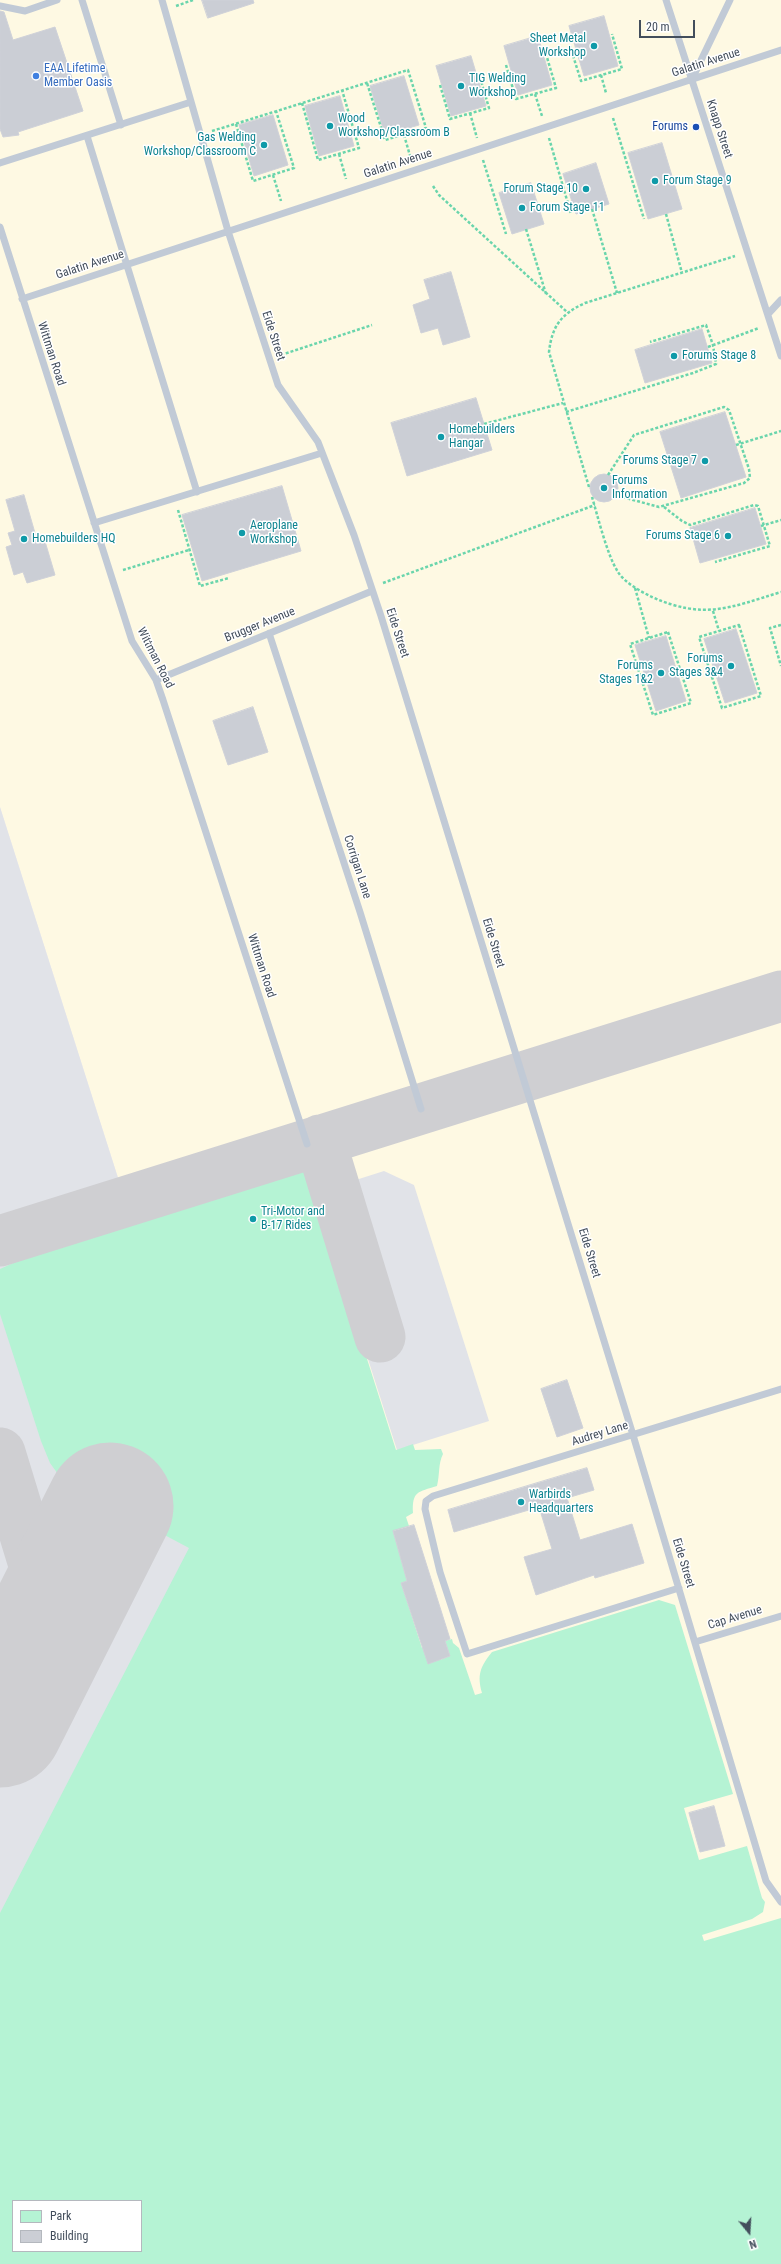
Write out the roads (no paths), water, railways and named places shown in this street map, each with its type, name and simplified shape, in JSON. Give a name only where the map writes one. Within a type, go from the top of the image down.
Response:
[{"type":"lane","points":[[0,6],[25,11],[57,0]]},
{"type":"lane","points":[[82,0],[121,125]]},
{"type":"lane","name":"Eide Street","points":[[162,0],[228,231],[278,385],[318,442],[354,535],[381,616],[633,1436],[766,1881],[781,1902]]},
{"type":"lane","name":"Knapp Street","points":[[666,0],[781,356]]},
{"type":"lane","points":[[692,79],[730,0]]},
{"type":"lane","name":"Galatin Avenue","points":[[22,299],[781,50]]},
{"type":"lane","points":[[0,163],[191,102]]},
{"type":"lane","points":[[87,136],[197,492]]},
{"type":"lane","name":"Wittman Road","points":[[0,227],[132,641],[156,680],[308,1144]]},
{"type":"lane","points":[[768,314],[781,300]]},
{"type":"lane","points":[[94,523],[322,453]]},
{"type":"lane","name":"Brugger Avenue","points":[[156,680],[372,592]]},
{"type":"lane","name":"Corrigan Lane","points":[[269,633],[363,920],[421,1109]]},
{"type":"lane","name":"Audrey Lane","points":[[679,1588],[467,1654],[440,1572],[425,1509],[426,1501],[432,1496],[633,1436],[781,1389]]},
{"type":"lane","name":"Cap Avenue","points":[[695,1642],[781,1616]]},
{"type":"place","name":"Sheet Metal Workshop","points":[[594,46]]},
{"type":"place","name":"EAA Lifetime Member Oasis","points":[[36,76]]},
{"type":"place","name":"TIG Welding Workshop","points":[[461,86]]},
{"type":"place","name":"Wood Workshop/Classroom B","points":[[330,126]]},
{"type":"place","name":"Forums","points":[[696,127]]},
{"type":"place","name":"Gas Welding Workshop/Classroom C","points":[[264,145]]},
{"type":"place","name":"Forum Stage 9","points":[[655,181]]},
{"type":"place","name":"Forum Stage 10","points":[[586,189]]},
{"type":"place","name":"Forum Stage 11","points":[[522,208]]},
{"type":"place","name":"Forums Stage 8","points":[[674,356]]},
{"type":"place","name":"Homebuilders Hangar","points":[[441,437]]},
{"type":"place","name":"Forums Stage 7","points":[[705,461]]},
{"type":"place","name":"Forums Information","points":[[604,488]]},
{"type":"place","name":"Aeroplane Workshop","points":[[242,533]]},
{"type":"place","name":"Forums Stage 6","points":[[728,536]]},
{"type":"place","name":"Homebuilders HQ","points":[[24,539]]},
{"type":"place","name":"Forums Stages 3&4","points":[[731,666]]},
{"type":"place","name":"Forums Stages 1&2","points":[[661,673]]},
{"type":"place","name":"Tri-Motor and B-17 Rides","points":[[253,1219]]},
{"type":"place","name":"Warbirds Headquarters","points":[[521,1502]]}]
